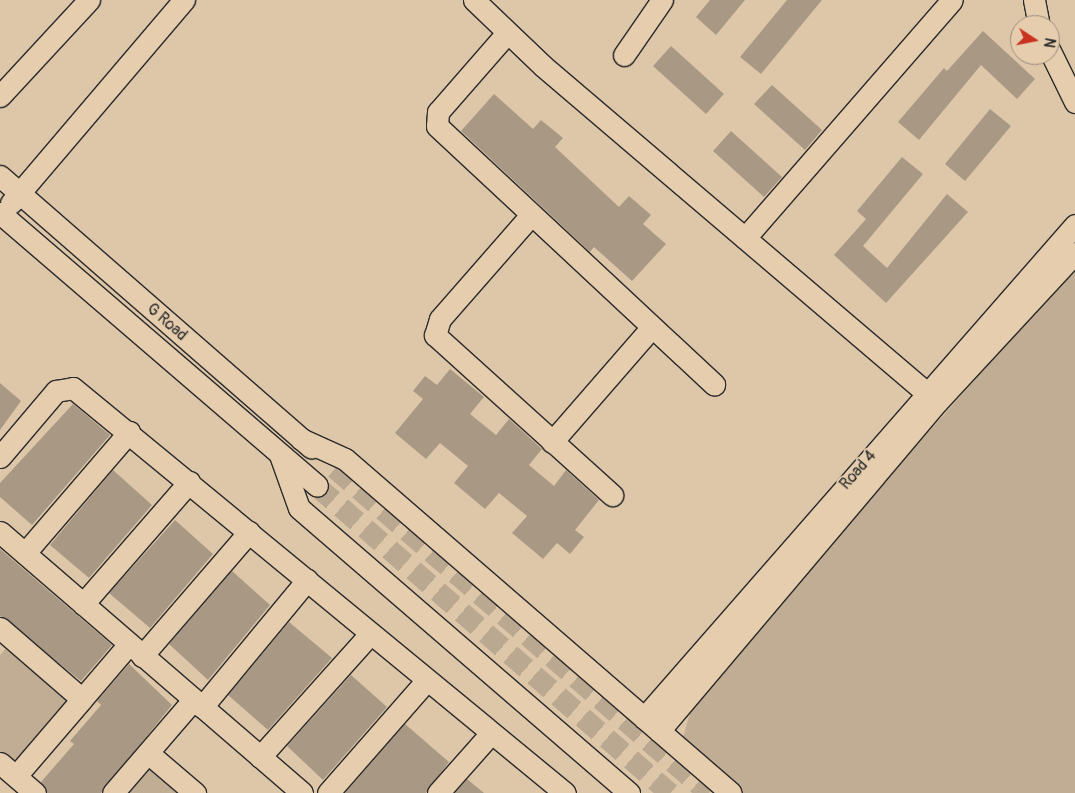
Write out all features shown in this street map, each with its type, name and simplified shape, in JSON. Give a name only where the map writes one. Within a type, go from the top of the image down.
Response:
[{"type":"street","points":[[0,96],[89,0]]},
{"type":"street","points":[[1,215],[184,0]]},
{"type":"street","points":[[474,0],[507,33],[932,397]]},
{"type":"street","points":[[624,55],[662,0]]},
{"type":"street","points":[[745,238],[952,0]]},
{"type":"street","points":[[1034,0],[1037,15]]},
{"type":"street","points":[[507,33],[436,119],[442,133],[714,384]]},
{"type":"street","points":[[1057,65],[1075,102]]},
{"type":"street","name":"G Road","points":[[0,176],[335,468]]},
{"type":"street","name":"G Road","points":[[1,215],[317,486]]},
{"type":"street","points":[[531,215],[440,319],[435,335],[612,495]]},
{"type":"street","name":"Road 4","points":[[651,724],[932,397],[1075,226]]},
{"type":"street","name":"Road 4","points":[[932,397],[1075,253]]},
{"type":"street","points":[[552,442],[652,327]]},
{"type":"street","points":[[0,457],[56,391],[65,388],[81,393],[491,733],[552,789]]},
{"type":"street","points":[[24,554],[129,432]]},
{"type":"street","points":[[302,439],[345,459],[731,793]]},
{"type":"street","points":[[280,455],[299,508],[629,793]]},
{"type":"street","points":[[83,604],[189,482]]},
{"type":"street","points":[[0,532],[260,757],[295,791]]},
{"type":"street","points":[[35,793],[8,770],[136,650],[250,532]]},
{"type":"street","points":[[113,793],[148,752],[198,703],[307,580]]},
{"type":"street","points":[[260,757],[371,633]]},
{"type":"street","points":[[2,634],[82,699]]},
{"type":"street","points":[[328,793],[427,680]]},
{"type":"street","points":[[438,793],[491,733]]},
{"type":"street","points":[[148,752],[195,793]]},
{"type":"shaded area","points":[[1075,267],[1075,793],[724,793],[678,755],[695,695]]},
{"type":"shaded area","points":[[10,644],[72,702],[14,765],[0,752],[0,655]]},
{"type":"shaded area","points":[[151,767],[181,793],[128,793]]},
{"type":"building","points":[[710,0],[745,0],[716,35],[696,17]]},
{"type":"building","points":[[787,0],[822,0],[761,74],[740,57]]},
{"type":"building","points":[[983,31],[1010,56],[1010,65],[1020,65],[1035,79],[1017,99],[981,65],[919,140],[898,122],[944,68],[947,71]]},
{"type":"building","points":[[671,46],[724,94],[706,114],[653,66]]},
{"type":"building","points":[[772,85],[822,130],[805,150],[754,104]]},
{"type":"building","points":[[494,94],[533,129],[541,120],[563,138],[555,147],[619,207],[629,196],[651,215],[643,224],[666,244],[632,281],[594,247],[590,252],[461,131]]},
{"type":"building","points":[[990,109],[1011,126],[965,181],[945,164]]},
{"type":"building","points":[[731,131],[782,177],[764,197],[713,151]]},
{"type":"building","points":[[902,157],[923,174],[863,246],[887,268],[947,194],[968,212],[886,303],[834,255],[866,219],[857,211]]},
{"type":"building","points":[[450,369],[484,397],[470,414],[496,435],[509,419],[542,449],[529,465],[554,486],[566,470],[599,500],[575,530],[584,537],[570,554],[557,543],[543,559],[512,533],[527,516],[499,493],[485,509],[454,483],[468,466],[440,443],[426,459],[395,433],[423,399],[413,391],[425,376],[437,385]]},
{"type":"building","points":[[0,383],[21,401],[0,430]]},
{"type":"building","points":[[73,404],[110,435],[32,525],[0,497],[0,483]]},
{"type":"building","points":[[113,470],[152,505],[89,578],[50,545]]},
{"type":"building","points":[[175,520],[213,554],[150,628],[109,593]]},
{"type":"building","points":[[0,549],[112,645],[81,681],[0,616]]},
{"type":"building","points":[[232,571],[270,605],[208,680],[169,644]]},
{"type":"building","points":[[289,622],[332,658],[268,730],[228,695]]},
{"type":"building","points":[[129,664],[172,705],[101,793],[47,793],[41,782],[74,744],[70,741],[101,705],[97,701]]},
{"type":"building","points":[[351,675],[387,707],[323,780],[287,746]]},
{"type":"building","points":[[405,724],[449,762],[426,793],[345,793]]},
{"type":"building","points":[[467,779],[484,793],[455,793]]},
{"type":"tunnel","points":[[335,468],[709,793]]},
{"type":"tunnel","points":[[317,486],[670,793]]}]
